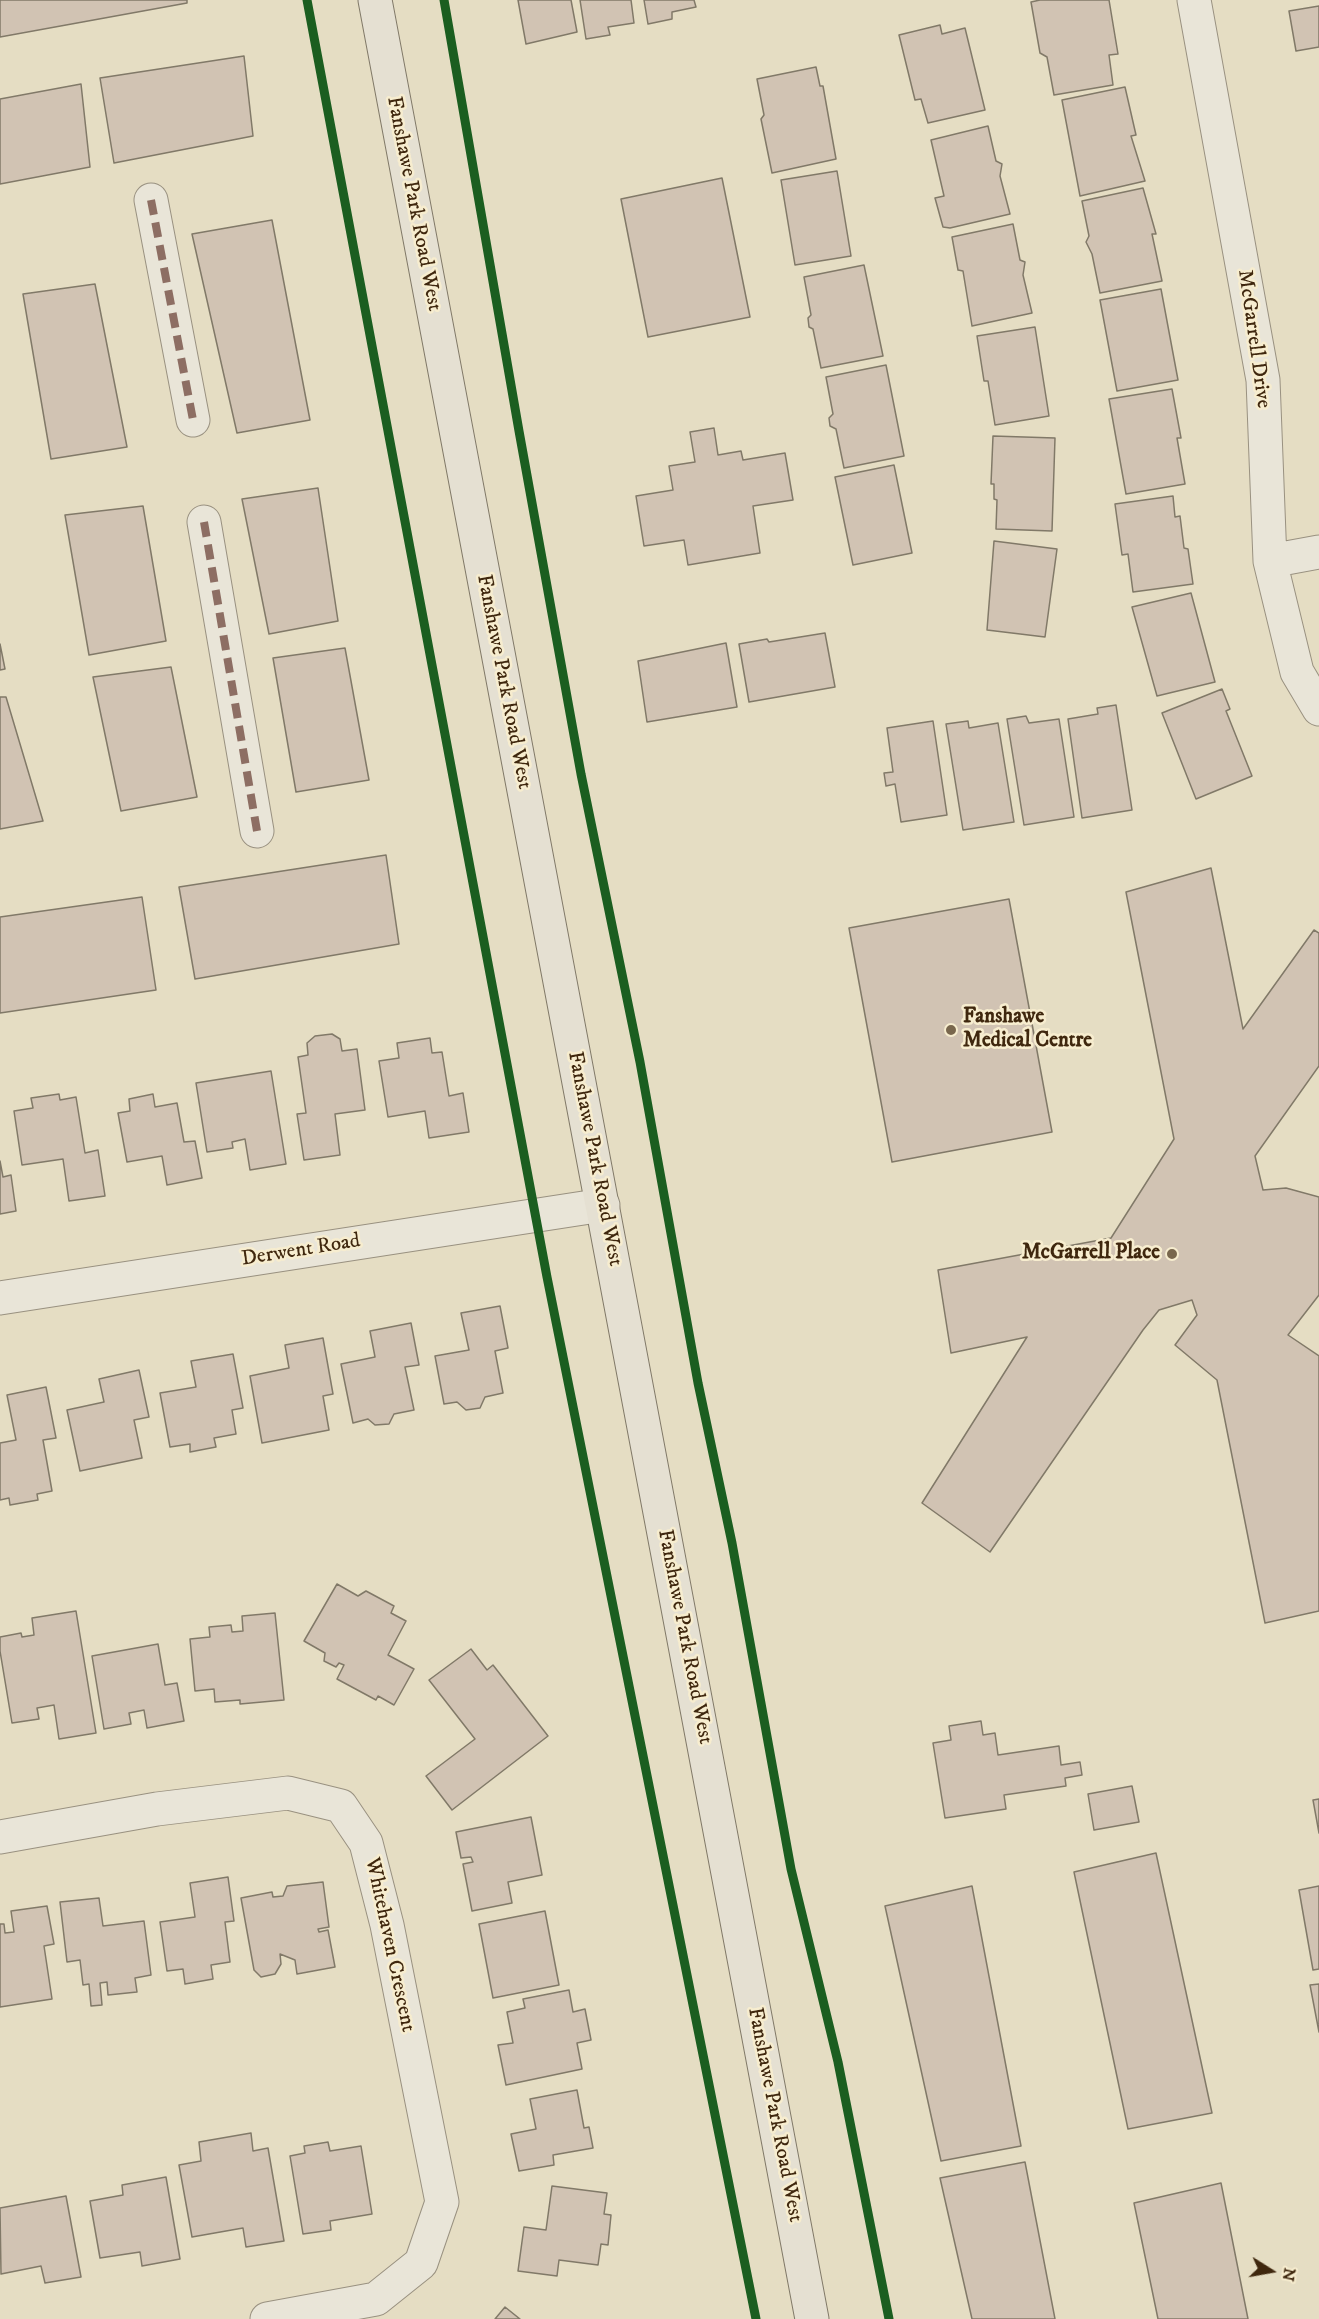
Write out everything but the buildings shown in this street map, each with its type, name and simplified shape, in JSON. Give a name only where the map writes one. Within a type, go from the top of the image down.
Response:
[{"type":"main road","name":"Fanshawe Park Road West","points":[[375,0],[812,2319]]},
{"type":"street","name":"McGarrell Drive","points":[[1194,0],[1263,380],[1270,561],[1296,672],[1319,709]]},
{"type":"street","points":[[152,200],[193,420]]},
{"type":"street","points":[[204,522],[257,831]]},
{"type":"street","points":[[1270,561],[1319,552]]},
{"type":"street","name":"Derwent Road","points":[[0,1298],[603,1205]]},
{"type":"street","name":"Whitehaven Crescent","points":[[0,1837],[156,1809],[288,1793],[341,1806],[366,1843],[387,1925],[442,2202],[421,2263],[376,2299],[267,2319]]},
{"type":"marked path","points":[[151,200],[193,420]]},
{"type":"marked path","points":[[204,522],[257,831]]},
{"type":"cycle path","points":[[307,0],[547,1277],[756,2319]]},
{"type":"cycle path","points":[[444,0],[581,774],[640,1062],[698,1383],[732,1543],[791,1869],[838,2062],[889,2319]]},
{"type":"place","name":"Fanshawe Medical Centre","points":[[951,1030]]},
{"type":"place","name":"McGarrell Place","points":[[1172,1254]]}]
